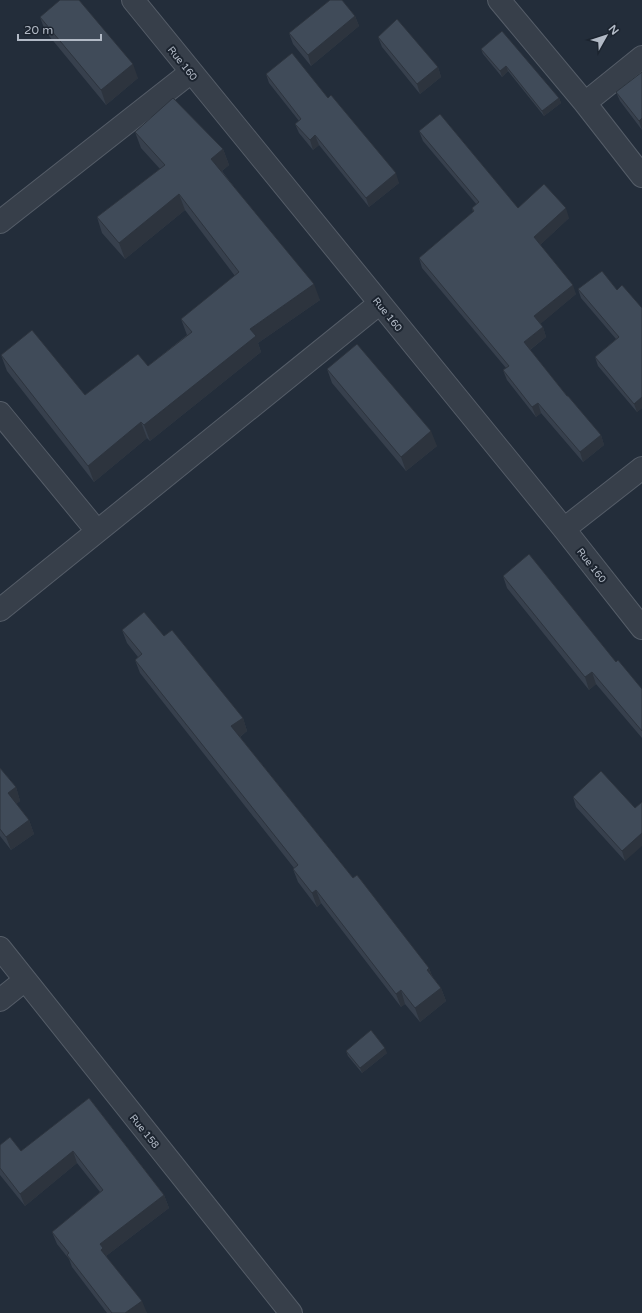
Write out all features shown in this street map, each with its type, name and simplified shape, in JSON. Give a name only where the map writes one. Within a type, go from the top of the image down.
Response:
[{"type":"street","points":[[499,0],[642,176]]},
{"type":"street","name":"Rue 160","points":[[143,3],[191,72],[564,529],[642,628]]},
{"type":"street","points":[[584,104],[642,57]]},
{"type":"street","points":[[0,222],[191,72]]},
{"type":"street","points":[[0,610],[380,303]]},
{"type":"street","points":[[0,413],[98,531]]},
{"type":"street","points":[[564,529],[642,468]]},
{"type":"street","name":"Rue 158","points":[[0,948],[291,1313]]},
{"type":"street","points":[[0,1000],[26,980]]},
{"type":"building","points":[[60,0],[79,0],[133,64],[101,90],[40,17]]},
{"type":"building","points":[[330,0],[342,0],[355,16],[308,55],[289,33]]},
{"type":"building","points":[[397,19],[438,67],[417,84],[378,37]]},
{"type":"building","points":[[502,31],[559,98],[542,111],[506,66],[500,71],[481,49]]},
{"type":"building","points":[[292,53],[328,98],[331,95],[396,173],[366,198],[315,135],[310,140],[295,124],[301,119],[266,74]]},
{"type":"building","points":[[642,72],[642,118],[639,121],[616,92]]},
{"type":"building","points":[[173,98],[223,149],[211,159],[314,284],[250,329],[256,336],[144,425],[141,422],[88,466],[1,355],[32,330],[85,395],[138,354],[148,366],[192,332],[181,319],[239,272],[179,194],[119,243],[97,217],[165,165],[135,132]]},
{"type":"building","points":[[440,114],[518,208],[544,184],[566,208],[534,237],[573,285],[534,316],[543,327],[524,342],[567,396],[601,435],[580,452],[538,403],[532,407],[503,370],[509,366],[419,258],[474,211],[472,208],[479,202],[419,131]]},
{"type":"building","points":[[602,271],[617,290],[622,285],[642,308],[642,397],[634,404],[595,357],[619,337],[578,289]]},
{"type":"building","points":[[357,344],[431,431],[401,457],[327,369]]},
{"type":"building","points":[[529,554],[616,662],[618,660],[642,689],[642,731],[592,672],[585,677],[503,576]]},
{"type":"building","points":[[144,612],[164,636],[172,630],[243,718],[231,726],[353,878],[357,875],[429,968],[427,970],[441,988],[415,1008],[401,990],[396,994],[316,890],[312,893],[293,869],[298,865],[135,660],[142,654],[122,630]]},
{"type":"building","points":[[0,768],[16,787],[8,793],[29,820],[6,837],[0,829]]},
{"type":"building","points":[[601,771],[635,808],[642,802],[642,833],[622,851],[573,797]]},
{"type":"building","points":[[371,1030],[385,1048],[360,1068],[346,1051]]},
{"type":"building","points":[[89,1098],[164,1195],[100,1244],[103,1248],[101,1250],[142,1301],[125,1313],[112,1313],[67,1255],[69,1253],[52,1232],[103,1190],[73,1151],[20,1194],[0,1168],[0,1145],[10,1137],[21,1151]]}]
